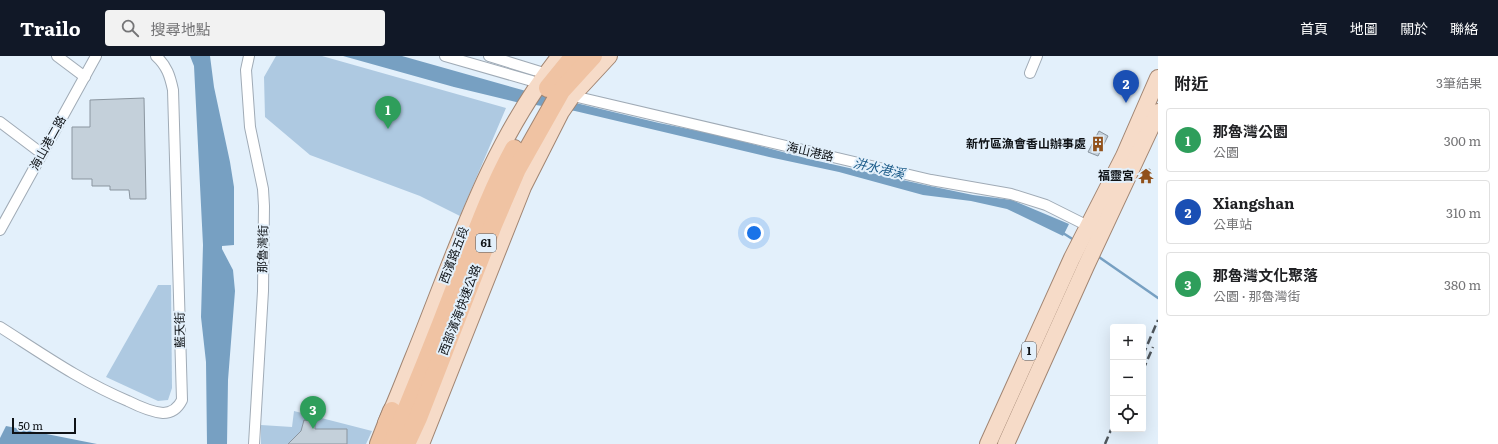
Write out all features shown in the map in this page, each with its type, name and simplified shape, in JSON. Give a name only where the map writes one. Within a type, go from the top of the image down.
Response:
[{"type":"highway","name":"西部濱海快速公路","points":[[392,444],[409,405],[478,227],[502,171],[554,85],[574,56]]},
{"type":"highway","name":"西部濱海快速公路","points":[[406,444],[421,410],[493,225],[554,85],[592,56]]},
{"type":"highway","points":[[378,444],[392,411]]},
{"type":"main road","name":"61","points":[[420,444],[523,187],[561,112],[554,85],[560,56]]},
{"type":"main road","name":"61","points":[[554,85],[609,56]]},
{"type":"main road","name":"1","points":[[1006,444],[1086,266],[1096,230],[1124,156],[1158,78]]},
{"type":"main road","name":"西濱路五段","points":[[392,411],[468,217],[496,157],[521,111],[554,85]]},
{"type":"main road","name":"1","points":[[988,444],[1072,258],[1096,230],[1158,112]]},
{"type":"street","points":[[57,56],[85,77]]},
{"type":"street","name":"海山港二路","points":[[0,230],[3,218],[42,153],[96,56]]},
{"type":"street","name":"藍天街","points":[[0,326],[95,386],[126,400],[147,409],[163,413],[176,410],[180,405],[182,400],[173,90],[170,76],[165,65],[156,56]]},
{"type":"street","name":"那魯灣街","points":[[248,56],[246,70],[250,127],[263,189],[264,206],[263,291],[254,444]]},
{"type":"street","name":"海山港路","points":[[445,56],[931,180],[1011,194],[1046,205],[1096,230]]},
{"type":"street","name":"海山港路","points":[[489,56],[554,85]]},
{"type":"street","points":[[1030,73],[1037,56]]},
{"type":"street","points":[[0,122],[42,153]]},
{"type":"shaded area","points":[[190,56],[210,56],[214,87],[234,187],[234,245],[222,246],[222,249],[233,270],[235,291],[228,380],[227,444],[207,444],[206,362],[201,317],[203,245],[194,66]]},
{"type":"shaded area","points":[[276,56],[322,56],[506,108],[460,216],[420,196],[310,155],[265,117],[264,77]]},
{"type":"shaded area","points":[[343,56],[402,56],[526,91],[659,123],[719,135],[809,159],[973,195],[1012,200],[1069,224],[1063,236],[1007,209],[971,201],[923,195],[839,172],[575,111],[516,102],[454,87]]},
{"type":"shaded area","points":[[158,285],[171,285],[172,388],[168,400],[158,401],[106,377]]},
{"type":"shaded area","points":[[294,411],[372,431],[366,444],[261,444],[261,425],[292,427]]},
{"type":"shaded area","points":[[6,426],[97,444],[0,444],[0,438]]},
{"type":"building","points":[[144,98],[146,199],[130,199],[129,190],[110,190],[110,186],[92,186],[92,179],[72,179],[72,127],[90,127],[90,100]]},
{"type":"building","name":"新竹區漁會香山辦事處","points":[[1099,131],[1108,136],[1098,156],[1088,152]]},
{"type":"building","name":"福靈宮","points":[[1150,169],[1151,182],[1141,182],[1142,170]]},
{"type":"building","points":[[304,420],[315,421],[315,429],[347,429],[347,444],[288,444],[301,431]]},
{"type":"waterway","name":"汫水港溪","points":[[1063,233],[1074,240]]},
{"type":"waterway","name":"汫水港溪","points":[[1096,255],[1158,298]]},
{"type":"railway","points":[[1146,348],[1158,320]]},
{"type":"railway","points":[[1146,363],[1153,347]]},
{"type":"railway","points":[[1105,444],[1110,432]]},
{"type":"place","name":"Xiangshan","points":[[1126,103]]},
{"type":"place","name":"那魯灣公園","points":[[388,129]]},
{"type":"place","name":"新竹區漁會香山辦事處","points":[[1098,144]]},
{"type":"place","name":"福靈宮","points":[[1146,176]]},
{"type":"place","name":"那魯灣文化聚落","points":[[313,429]]}]
